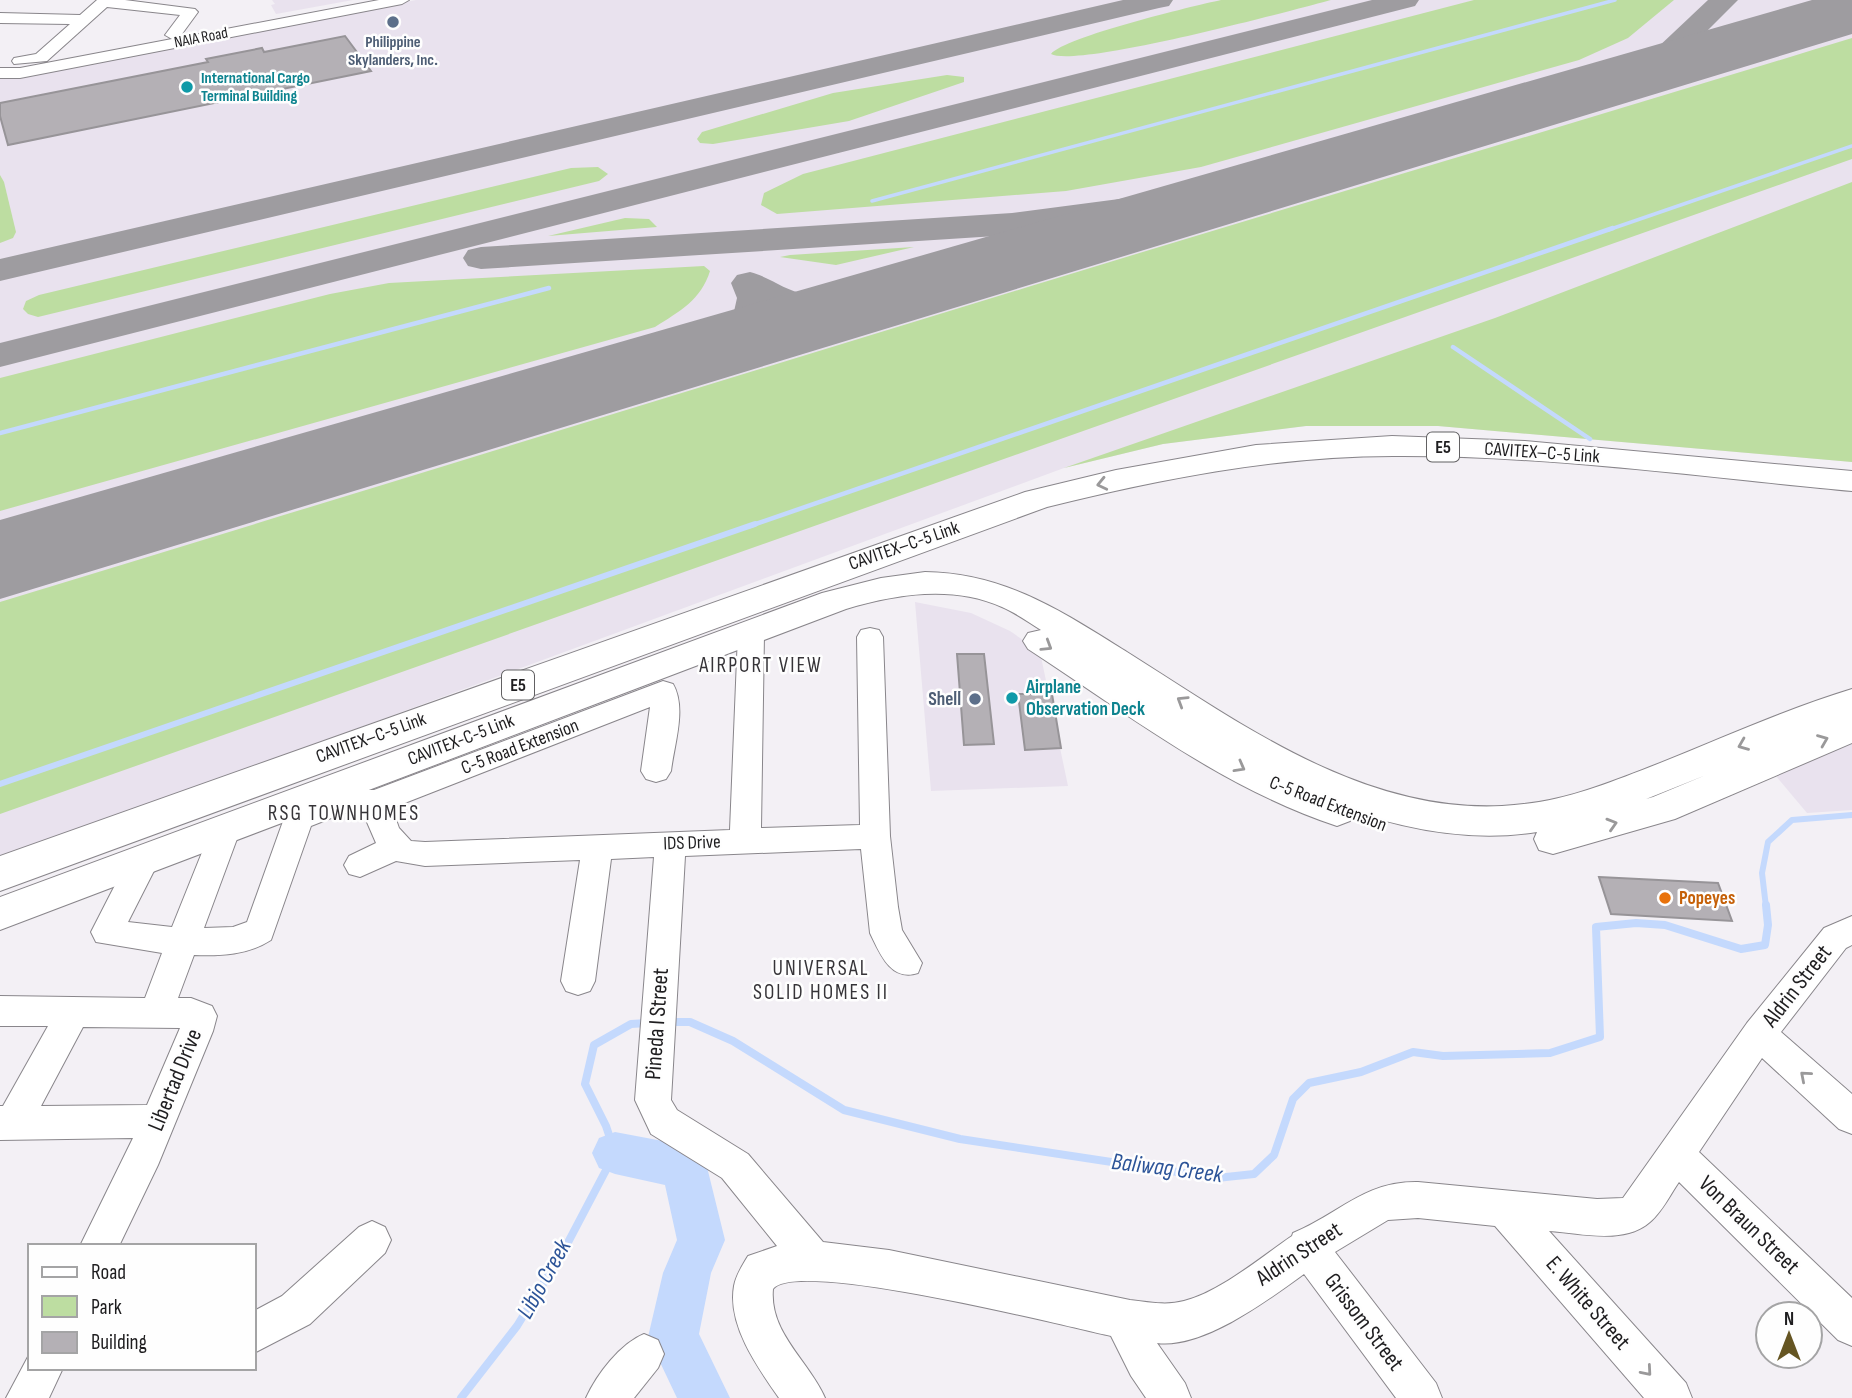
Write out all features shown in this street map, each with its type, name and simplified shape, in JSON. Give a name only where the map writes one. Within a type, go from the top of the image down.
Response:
[{"type":"highway","name":"CAVITEX–C-5 Link","points":[[0,874],[1037,499],[1116,480],[1256,455],[1335,448],[1405,446],[1525,451],[1852,481]]},
{"type":"highway","name":"CAVITEX–C-5 Link","points":[[0,892],[743,618],[893,571],[964,552],[1084,512],[1189,485],[1279,470],[1417,464],[1569,472],[1852,499]]},
{"type":"main road","name":"CAVITEX-C-5 Link","points":[[0,914],[226,828],[340,795],[751,634],[878,588],[927,581]]},
{"type":"main road","name":"C-5 Road Extension","points":[[927,581],[989,589],[1015,600],[1252,745],[1311,776],[1368,801],[1427,816],[1473,821],[1517,821],[1546,818],[1582,809],[1852,702]]},
{"type":"main road","name":"C-5 Road Extension","points":[[751,634],[889,596],[930,596],[964,602],[1007,621],[1237,765],[1286,792],[1364,821],[1424,838],[1483,844],[1554,839],[1662,809],[1852,728]]},
{"type":"street","points":[[0,18],[24,0]]},
{"type":"street","name":"NAIA Road","points":[[0,71],[376,0]]},
{"type":"street","name":"NAIA Road","points":[[0,71],[20,72],[402,0]]},
{"type":"street","points":[[0,61],[41,58],[105,1],[190,12],[173,35]]},
{"type":"street","points":[[0,18],[82,20]]},
{"type":"street","points":[[746,841],[751,634]]},
{"type":"street","points":[[870,637],[875,836],[886,933],[906,963]]},
{"type":"street","name":"C-5 Road Extension","points":[[376,802],[663,691],[665,713],[656,771]]},
{"type":"street","points":[[144,859],[107,932],[183,942],[241,941],[257,934],[298,818],[340,795],[376,802],[378,814],[397,847],[360,865]]},
{"type":"street","points":[[0,1011],[156,1012],[226,828]]},
{"type":"street","name":"IDS Drive","points":[[397,847],[402,851],[425,854],[875,836]]},
{"type":"street","name":"Pineda I Street","points":[[670,844],[652,1086],[658,1114],[664,1122],[735,1166],[814,1260]]},
{"type":"street","points":[[578,981],[597,847]]},
{"type":"street","name":"Aldrin Street","points":[[804,1398],[760,1328],[752,1310],[750,1290],[763,1269],[785,1261],[814,1260],[909,1273],[1125,1321],[1168,1325],[1191,1321],[1212,1312],[1366,1210],[1397,1200],[1611,1217],[1631,1214],[1644,1202],[1759,1034],[1828,946],[1849,933]]},
{"type":"street","points":[[6,1123],[74,1011]]},
{"type":"street","name":"Libertad Drive","points":[[100,1244],[140,1164],[200,1016],[191,1013],[156,1012]]},
{"type":"street","points":[[1759,1034],[1852,1117]]},
{"type":"street","points":[[6,1123],[158,1121]]},
{"type":"street","name":"Von Braun Street","points":[[1676,1154],[1852,1326]]},
{"type":"street","name":"E. White Street","points":[[1505,1209],[1671,1398]]},
{"type":"street","points":[[256,1332],[279,1322],[296,1310],[372,1240]]},
{"type":"street","name":"Grissom Street","points":[[1307,1247],[1421,1398]]},
{"type":"street","points":[[1125,1321],[1145,1362],[1170,1398]]},
{"type":"street","points":[[607,1398],[644,1354]]},
{"type":"street","points":[[27,1398],[42,1370]]},
{"type":"shaded area","points":[[272,0],[353,0],[276,14],[271,5],[275,4]]},
{"type":"shaded area","points":[[416,0],[1852,0],[1852,462],[1438,426],[1306,426],[1163,444],[1064,468],[0,860],[0,79]]},
{"type":"shaded area","points":[[915,602],[971,613],[1010,631],[1040,652],[1068,786],[931,791]]},
{"type":"shaded area","points":[[1852,742],[1852,810],[1807,813],[1776,776]]},
{"type":"green space","points":[[1221,0],[1331,0],[1141,46],[1069,56],[1051,54],[1079,39],[1103,31]]},
{"type":"green space","points":[[1474,0],[1674,0],[1628,38],[1579,60],[1201,167],[1066,191],[777,214],[761,205],[764,193],[803,174]]},
{"type":"green space","points":[[1852,38],[1852,159],[0,814],[0,602],[1151,249]]},
{"type":"green space","points":[[947,75],[964,77],[964,82],[849,121],[713,144],[700,143],[697,139],[702,132],[833,93]]},
{"type":"green space","points":[[598,167],[608,174],[599,181],[38,317],[23,309],[26,301],[39,295],[571,168]]},
{"type":"green space","points":[[0,175],[16,232],[13,238],[0,243]]},
{"type":"green space","points":[[1852,182],[1852,462],[1438,426],[1306,426],[1163,444],[1064,468],[1495,318]]},
{"type":"green space","points":[[625,218],[649,219],[657,227],[548,236]]},
{"type":"green space","points":[[914,247],[836,265],[780,257],[790,255]]},
{"type":"green space","points":[[704,266],[710,271],[701,290],[681,310],[655,327],[0,511],[0,378],[330,294],[389,283]]},
{"type":"building","name":"International Cargo Terminal Building","points":[[345,36],[371,71],[8,145],[0,116],[0,103],[208,62],[206,59],[262,48],[264,52]]},
{"type":"building","name":"Shell","points":[[957,654],[984,654],[994,744],[964,745]]},
{"type":"building","points":[[1018,694],[1052,694],[1061,748],[1025,750]]},
{"type":"building","name":"Popeyes","points":[[1599,877],[1718,883],[1732,921],[1611,914]]},
{"type":"waterway","points":[[872,201],[1615,0]]},
{"type":"waterway","points":[[1608,230],[1852,146]]},
{"type":"waterway","points":[[750,526],[1613,228]]},
{"type":"waterway","points":[[0,433],[549,288]]},
{"type":"waterway","points":[[1453,347],[1590,439]]},
{"type":"waterway","points":[[0,784],[755,524]]},
{"type":"waterway","name":"Baliwag Creek","points":[[1766,907],[1762,873],[1768,842],[1792,820],[1852,815]]},
{"type":"waterway","name":"Baliwag Creek","points":[[669,1022],[690,1022],[733,1041],[844,1110],[960,1139],[1217,1178],[1254,1174],[1274,1155],[1293,1099],[1309,1083],[1361,1072],[1413,1052],[1443,1056],[1550,1053],[1600,1037],[1596,927],[1636,923],[1665,925],[1741,949],[1765,945],[1768,925],[1766,905]]},
{"type":"waterway","name":"Libjo Creek","points":[[461,1398],[517,1326],[564,1250],[615,1153],[606,1126],[585,1084],[594,1045],[631,1024],[647,1023]]},
{"type":"waterway","points":[[615,1153],[684,1167],[701,1240],[687,1273],[673,1337],[704,1398]]},
{"type":"taxiway","points":[[0,270],[1159,0]]},
{"type":"taxiway","points":[[0,355],[1405,0]]},
{"type":"taxiway","points":[[1649,72],[1724,0]]},
{"type":"taxiway","points":[[481,258],[1012,224],[1142,207],[1290,178]]},
{"type":"taxiway","points":[[694,355],[731,337],[751,321],[756,310],[756,298],[750,283],[764,292],[792,303],[821,307],[868,303]]},
{"type":"taxiway","points":[[0,545],[154,515]]},
{"type":"runway","points":[[0,560],[1852,11]]},
{"type":"place","name":"Philippine Skylanders, Inc.","points":[[393,22]]},
{"type":"place","name":"International Cargo Terminal Building","points":[[187,87]]},
{"type":"place","name":"Airplane Observation Deck","points":[[1012,698]]},
{"type":"place","name":"Shell","points":[[975,699]]},
{"type":"place","name":"Popeyes","points":[[1665,898]]},
{"type":"district","name":"AIRPORT VIEW","points":[[761,665]]},
{"type":"district","name":"RSG TOWNHOMES","points":[[344,813]]},
{"type":"district","name":"UNIVERSAL SOLID HOMES II","points":[[821,980]]}]
